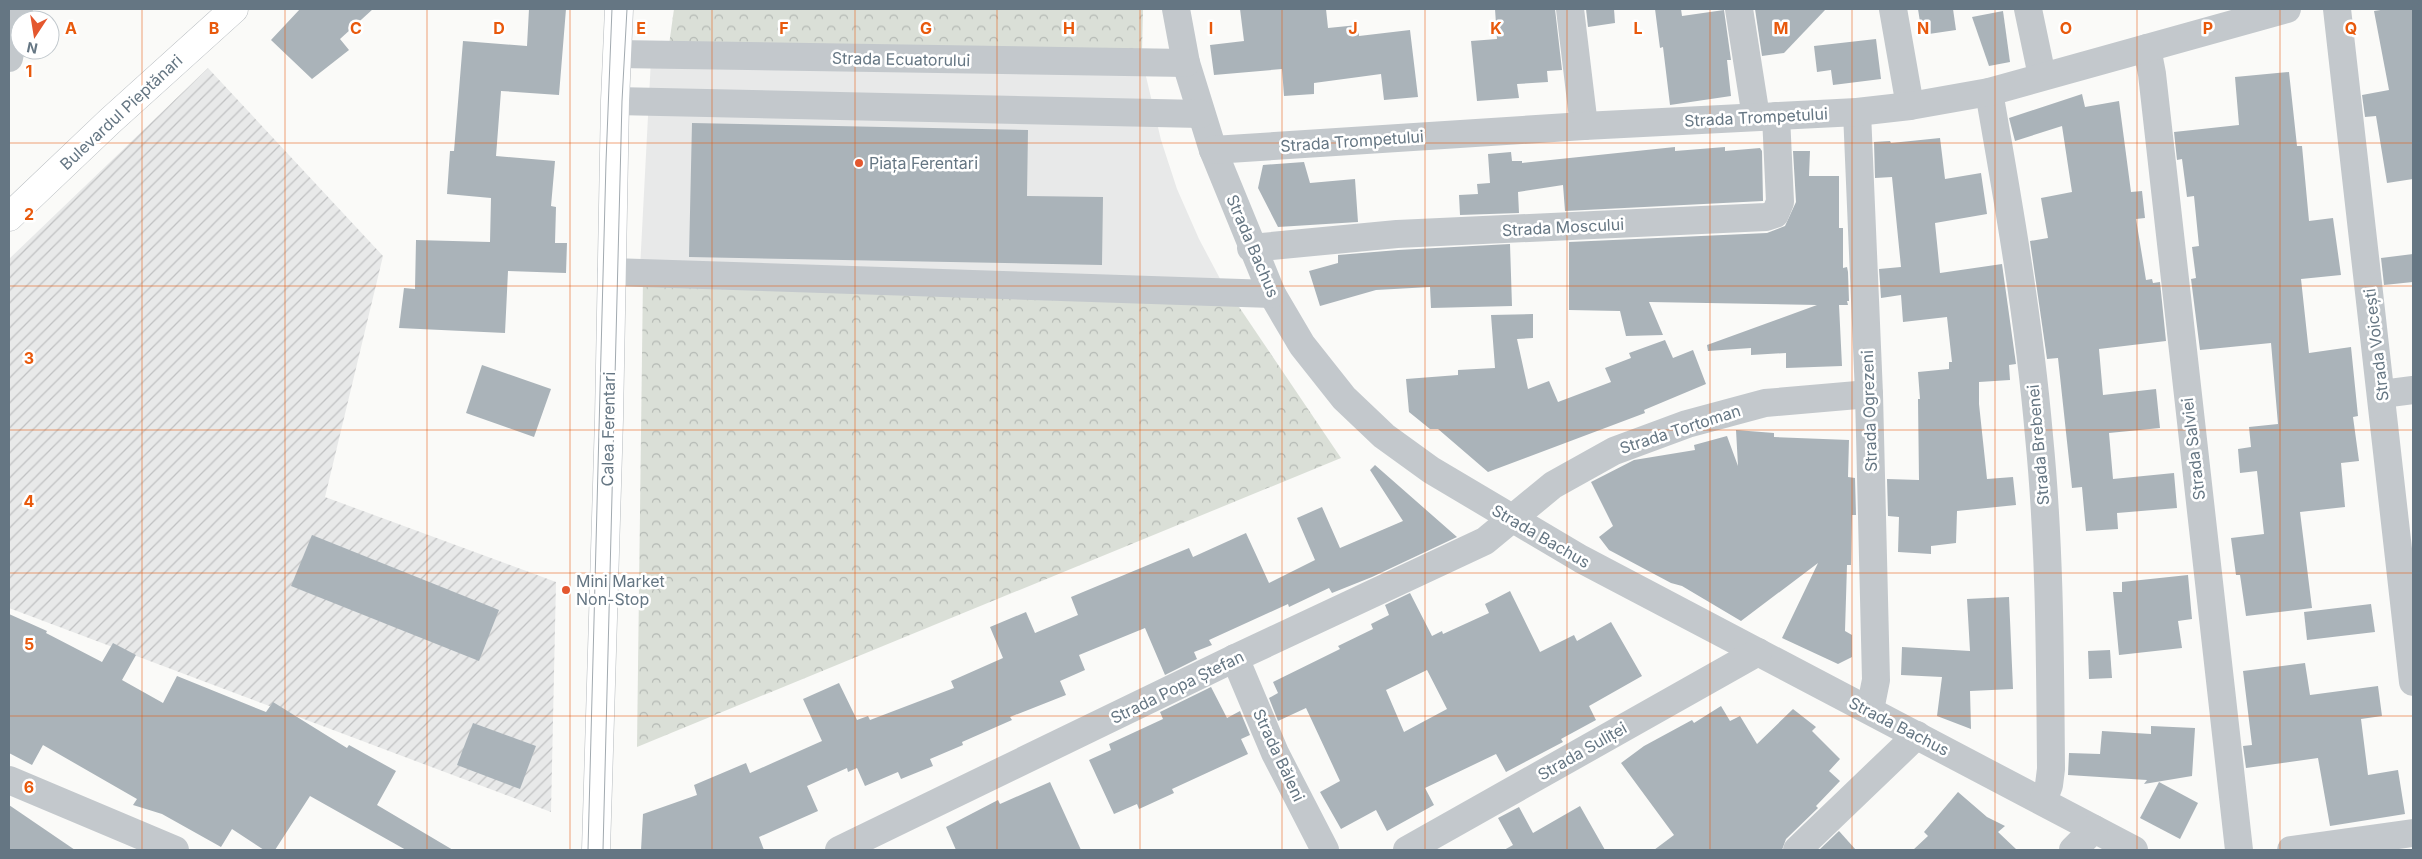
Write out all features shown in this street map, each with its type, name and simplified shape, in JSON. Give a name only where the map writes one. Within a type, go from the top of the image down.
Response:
[{"type":"main road","name":"Bulevardul Pieptănari","points":[[9,217],[234,9]]},
{"type":"main road","name":"Calea Ferentari","points":[[596,850],[619,9]]},
{"type":"street","points":[[9,58],[19,9]]},
{"type":"street","name":"Strada Bachus","points":[[1176,9],[1186,63],[1213,150],[1272,294],[1302,345],[1344,398],[1384,436],[1431,470],[1581,560],[2134,850]]},
{"type":"street","points":[[1570,9],[1584,126]]},
{"type":"street","name":"Strada Moscului","points":[[1252,248],[1397,234],[1766,217],[1775,214],[1780,202],[1766,117],[1739,9]]},
{"type":"street","points":[[1893,9],[1910,106]]},
{"type":"street","points":[[2028,9],[2042,76]]},
{"type":"street","name":"Strada Trompetului","points":[[1213,150],[1584,126],[1857,112],[1910,106],[1989,92],[2147,48],[2201,20],[2287,9]]},
{"type":"street","name":"Strada Voicești","points":[[2337,9],[2382,394],[2413,682]]},
{"type":"street","name":"Strada Salviei","points":[[2147,48],[2152,74],[2239,850]]},
{"type":"street","name":"Strada Ecuatorului","points":[[617,54],[1186,63]]},
{"type":"street","name":"Strada Brebenei","points":[[1989,92],[2013,234],[2040,437],[2049,607],[2052,769],[2043,801]]},
{"type":"street","points":[[615,101],[1201,114]]},
{"type":"street","name":"Strada Ogrezeni","points":[[1857,112],[1869,394],[1876,680],[1870,710]]},
{"type":"street","points":[[611,272],[1272,294]]},
{"type":"street","points":[[2382,394],[2413,390]]},
{"type":"street","name":"Strada Tortoman","points":[[1512,520],[1553,485],[1579,469],[1614,451],[1650,436],[1724,413],[1765,403],[1869,394]]},
{"type":"street","name":"Strada Popa Ștefan","points":[[839,850],[1235,658],[1485,541],[1512,520]]},
{"type":"street","name":"Strada Suliței","points":[[1407,850],[1758,652]]},
{"type":"street","name":"Strada Băleni","points":[[1235,658],[1275,753],[1325,850]]},
{"type":"street","points":[[1797,850],[1917,735]]},
{"type":"street","points":[[9,780],[175,850]]},
{"type":"street","points":[[2074,850],[2094,829]]},
{"type":"street","points":[[2291,850],[2413,834]]},
{"type":"shaded area","name":"Piața Ferentari","points":[[651,59],[1144,68],[1161,140],[1177,189],[1199,239],[1226,290],[640,269]]},
{"type":"shaded area","points":[[208,68],[383,256],[325,497],[556,582],[551,812],[9,608],[9,259]]},
{"type":"green space","points":[[674,9],[1143,9],[1142,52],[669,45]]},
{"type":"green space","points":[[643,277],[1231,295],[1341,458],[637,747]]},
{"type":"building","points":[[300,9],[373,9],[340,39],[349,50],[312,79],[271,40]]},
{"type":"building","points":[[529,9],[566,9],[559,95],[501,91],[496,156],[555,161],[551,206],[556,207],[555,243],[567,243],[566,273],[508,271],[505,333],[399,328],[404,288],[415,289],[416,240],[490,242],[491,198],[447,194],[450,151],[454,151],[463,41],[527,46]]},
{"type":"building","points":[[1240,9],[1326,9],[1328,28],[1358,25],[1359,36],[1410,30],[1418,97],[1384,100],[1381,74],[1314,83],[1314,94],[1284,96],[1282,69],[1214,75],[1210,45],[1244,41]]},
{"type":"building","points":[[1495,9],[1555,9],[1562,70],[1547,71],[1548,82],[1517,84],[1519,98],[1477,101],[1471,41],[1497,39]]},
{"type":"building","points":[[1586,9],[1614,9],[1615,23],[1588,27]]},
{"type":"building","points":[[1655,9],[1681,9],[1682,16],[1724,10],[1731,60],[1727,60],[1731,96],[1670,105],[1663,47],[1660,48]]},
{"type":"building","points":[[1755,9],[1826,9],[1784,53],[1762,56]]},
{"type":"building","points":[[1918,9],[1953,9],[1956,30],[1922,35]]},
{"type":"building","points":[[2413,9],[2413,179],[2387,183],[2376,116],[2365,117],[2362,95],[2389,90],[2374,11]]},
{"type":"building","points":[[2003,11],[2010,62],[1989,66],[1972,17]]},
{"type":"building","points":[[1876,39],[1881,79],[1833,85],[1831,70],[1817,72],[1814,46]]},
{"type":"building","points":[[2289,72],[2297,146],[2302,146],[2309,221],[2333,218],[2341,275],[2301,279],[2309,353],[2351,347],[2358,416],[2353,417],[2359,461],[2341,463],[2345,507],[2300,512],[2312,608],[2246,616],[2240,575],[2236,575],[2231,538],[2264,534],[2257,471],[2240,473],[2238,449],[2251,447],[2249,427],[2278,424],[2271,343],[2200,350],[2191,279],[2196,278],[2192,247],[2199,246],[2194,196],[2187,197],[2182,159],[2177,160],[2174,132],[2239,125],[2235,77]]},
{"type":"building","points":[[2082,94],[2085,107],[2119,101],[2131,192],[2142,191],[2145,218],[2136,219],[2146,280],[2152,279],[2153,283],[2160,282],[2166,341],[2099,349],[2103,395],[2156,389],[2160,428],[2109,433],[2113,479],[2174,473],[2177,508],[2117,513],[2118,529],[2086,531],[2082,487],[2072,488],[2058,358],[2047,359],[2030,241],[2048,238],[2041,198],[2072,192],[2062,126],[2015,141],[2009,118]]},
{"type":"building","name":"Piața Ferentari","points":[[692,123],[1028,130],[1027,196],[1103,197],[1102,265],[689,257]]},
{"type":"building","points":[[1940,138],[1945,179],[1981,173],[1987,214],[1935,223],[1940,273],[2002,264],[2016,364],[2009,365],[2010,380],[1979,382],[1979,404],[1987,479],[2013,477],[2016,505],[1957,511],[1956,543],[1931,546],[1931,554],[1898,552],[1899,517],[1888,516],[1887,479],[1919,480],[1918,399],[1920,399],[1918,372],[1949,369],[1949,362],[1952,362],[1947,317],[1903,322],[1901,295],[1881,298],[1879,269],[1901,267],[1892,177],[1875,178],[1874,142],[1890,141],[1891,143]]},
{"type":"building","points":[[1675,147],[1675,151],[1725,147],[1725,151],[1760,148],[1762,151],[1763,201],[1565,211],[1563,185],[1518,192],[1519,213],[1460,215],[1459,195],[1478,194],[1477,184],[1490,183],[1488,154],[1511,152],[1512,161],[1522,161],[1522,163]]},
{"type":"building","points":[[1793,151],[1810,151],[1809,176],[1839,176],[1839,228],[1843,228],[1843,268],[1847,267],[1848,272],[1849,301],[1847,301],[1848,305],[1839,305],[1842,366],[1786,368],[1786,353],[1751,355],[1751,348],[1708,351],[1707,345],[1817,305],[1649,302],[1663,335],[1626,336],[1620,311],[1569,310],[1569,242],[1767,233],[1785,226],[1796,202]]},
{"type":"building","points":[[1304,162],[1310,183],[1355,179],[1358,222],[1278,227],[1258,188],[1263,165]]},
{"type":"building","points":[[1510,244],[1512,306],[1431,308],[1430,287],[1376,290],[1320,306],[1309,271],[1338,263],[1338,255]]},
{"type":"building","points":[[2413,254],[2413,282],[2384,285],[2381,258]]},
{"type":"building","points":[[1533,314],[1533,338],[1517,339],[1528,389],[1549,381],[1558,402],[1611,382],[1605,368],[1631,358],[1629,353],[1665,340],[1673,358],[1693,350],[1706,384],[1644,410],[1645,413],[1488,472],[1438,429],[1430,429],[1409,412],[1406,379],[1458,375],[1458,370],[1495,368],[1491,315]]},
{"type":"building","points":[[482,365],[551,389],[534,437],[466,413]]},
{"type":"building","points":[[1736,430],[1774,433],[1774,437],[1849,440],[1848,477],[1855,478],[1856,515],[1852,515],[1851,565],[1847,565],[1845,631],[1852,635],[1852,657],[1838,664],[1782,638],[1818,563],[1741,621],[1682,586],[1671,583],[1609,550],[1599,537],[1613,526],[1591,482],[1634,460],[1695,450],[1694,445],[1727,436],[1738,466]]},
{"type":"building","points":[[1375,465],[1457,537],[1372,577],[1332,593],[1329,588],[1289,607],[1288,604],[1209,640],[1212,645],[1194,652],[1197,659],[1165,675],[1145,628],[1079,655],[1085,670],[1060,681],[1066,695],[1010,717],[1012,720],[962,742],[963,745],[930,759],[933,766],[901,779],[898,772],[865,786],[857,768],[848,772],[847,768],[807,786],[818,811],[759,837],[764,850],[641,850],[643,814],[697,795],[694,785],[746,763],[750,773],[822,741],[803,699],[839,683],[857,720],[868,716],[870,720],[954,688],[951,681],[1003,658],[990,627],[1026,612],[1035,633],[1078,615],[1071,597],[1189,548],[1193,557],[1246,533],[1269,583],[1315,560],[1297,518],[1322,507],[1340,548],[1403,521],[1370,470]]},
{"type":"building","points":[[312,535],[499,610],[479,661],[291,586]]},
{"type":"building","points":[[2188,575],[2192,619],[2178,621],[2182,648],[2119,655],[2113,592],[2122,592],[2122,582]]},
{"type":"building","points":[[1510,591],[1540,652],[1574,635],[1577,641],[1611,622],[1642,676],[1589,706],[1596,720],[1561,739],[1563,742],[1506,772],[1496,754],[1425,788],[1434,805],[1387,831],[1376,810],[1341,829],[1320,792],[1340,781],[1306,708],[1278,721],[1269,698],[1278,693],[1273,682],[1340,649],[1338,646],[1373,629],[1371,624],[1389,615],[1385,605],[1410,593],[1432,636],[1442,631],[1443,634],[1489,613],[1485,604]],"holes":[[[1427,670],[1447,709],[1404,732],[1386,690]]]},
{"type":"building","points":[[2009,597],[2013,689],[1970,691],[1971,729],[1937,716],[1942,677],[1901,675],[1902,647],[1970,651],[1967,599]]},
{"type":"building","points":[[2371,604],[2375,632],[2307,640],[2304,612]]},
{"type":"building","points":[[9,614],[47,631],[46,633],[102,662],[113,643],[136,655],[122,680],[163,703],[177,676],[266,712],[273,702],[347,748],[349,745],[396,771],[377,805],[453,850],[406,850],[310,796],[275,850],[264,850],[232,829],[221,847],[162,814],[133,805],[137,799],[43,745],[32,765],[9,753]]},
{"type":"building","points":[[2110,650],[2112,678],[2089,679],[2088,651]]},
{"type":"building","points":[[2305,663],[2310,695],[2378,686],[2382,716],[2361,719],[2368,775],[2398,770],[2405,814],[2330,826],[2318,758],[2246,768],[2243,746],[2252,745],[2243,671]]},
{"type":"building","points":[[1211,687],[1227,718],[1240,711],[1250,735],[1241,739],[1248,754],[1172,789],[1174,793],[1139,809],[1137,804],[1114,814],[1089,760],[1111,750],[1109,744],[1163,719],[1160,712]]},
{"type":"building","points":[[1721,706],[1730,721],[1740,716],[1757,744],[1793,709],[1816,727],[1812,731],[1840,759],[1829,771],[1840,781],[1816,806],[1818,808],[1786,839],[1782,850],[1654,850],[1674,835],[1621,763],[1644,746],[1692,720],[1694,723]]},
{"type":"building","points":[[473,723],[536,746],[520,789],[457,765]]},
{"type":"building","points":[[2151,726],[2195,728],[2192,776],[2144,784],[2147,780],[2068,775],[2069,753],[2100,754],[2102,731],[2151,734]]},
{"type":"building","points":[[1050,782],[1081,850],[956,850],[946,827],[998,800],[1000,804]]},
{"type":"building","points":[[2159,782],[2198,803],[2180,839],[2140,818]]},
{"type":"building","points":[[1958,792],[1987,817],[2005,826],[1998,832],[2017,850],[1913,850],[1928,836],[1924,832]]},
{"type":"building","points":[[9,805],[75,850],[9,850]]},
{"type":"building","points":[[1580,806],[1605,850],[1504,850],[1513,845],[1498,818],[1519,807],[1533,833]]},
{"type":"building","points":[[1839,831],[1856,850],[1819,850]]},
{"type":"tram line","points":[[588,850],[606,162],[612,9]]},
{"type":"tram line","points":[[603,850],[622,101],[627,9]]},
{"type":"place","name":"Piața Ferentari","points":[[859,163]]},
{"type":"place","name":"Mini Market Non-Stop","points":[[566,590]]}]
